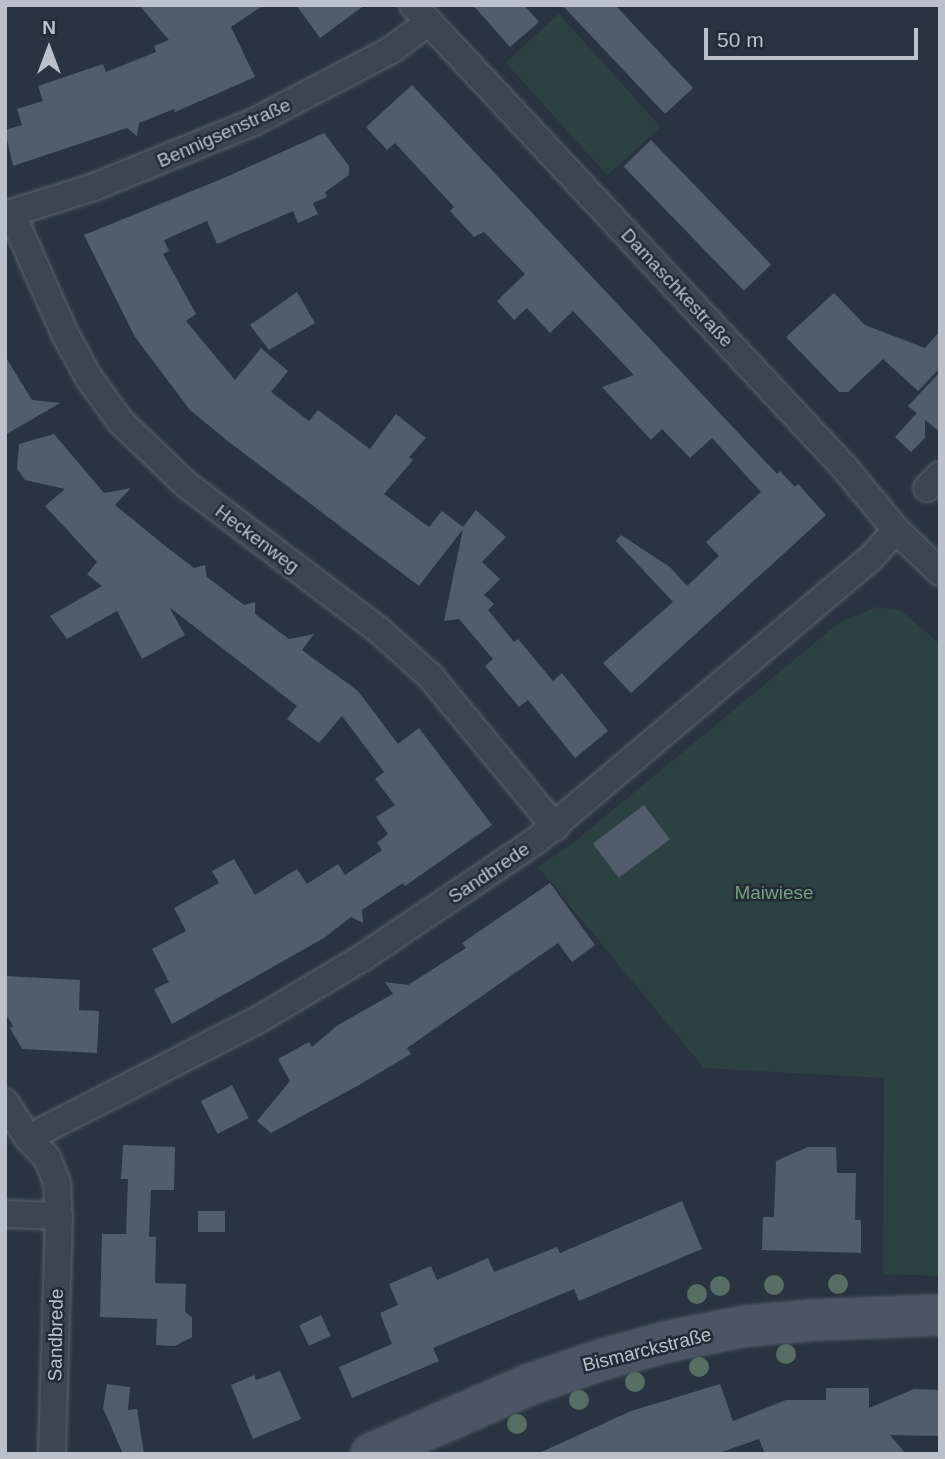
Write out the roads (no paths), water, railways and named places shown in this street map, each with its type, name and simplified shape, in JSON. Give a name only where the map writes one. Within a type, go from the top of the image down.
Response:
[{"type":"main road","name":"Bismarckstraße","points":[[371,1454],[528,1385],[604,1359],[670,1341],[746,1326],[940,1315]]},
{"type":"street","name":"Bennigsenstraße","points":[[8,214],[155,164],[254,122],[391,50],[421,14]]},
{"type":"street","name":"Damaschkestraße","points":[[421,14],[845,468],[896,530],[940,572]]},
{"type":"street","name":"Heckenweg","points":[[8,214],[65,334],[89,378],[121,422],[187,485],[380,631],[431,677],[555,827]]},
{"type":"street","name":"Sandbrede","points":[[28,1138],[293,999],[362,958],[555,827],[870,559],[896,530]]},
{"type":"street","points":[[5,1102],[28,1138],[32,1168],[59,1216]]},
{"type":"street","points":[[5,1214],[59,1216]]},
{"type":"street","name":"Sandbrede","points":[[52,1454],[59,1216]]},
{"type":"park label","name":"Maiwiese","points":[[774,893]]}]
